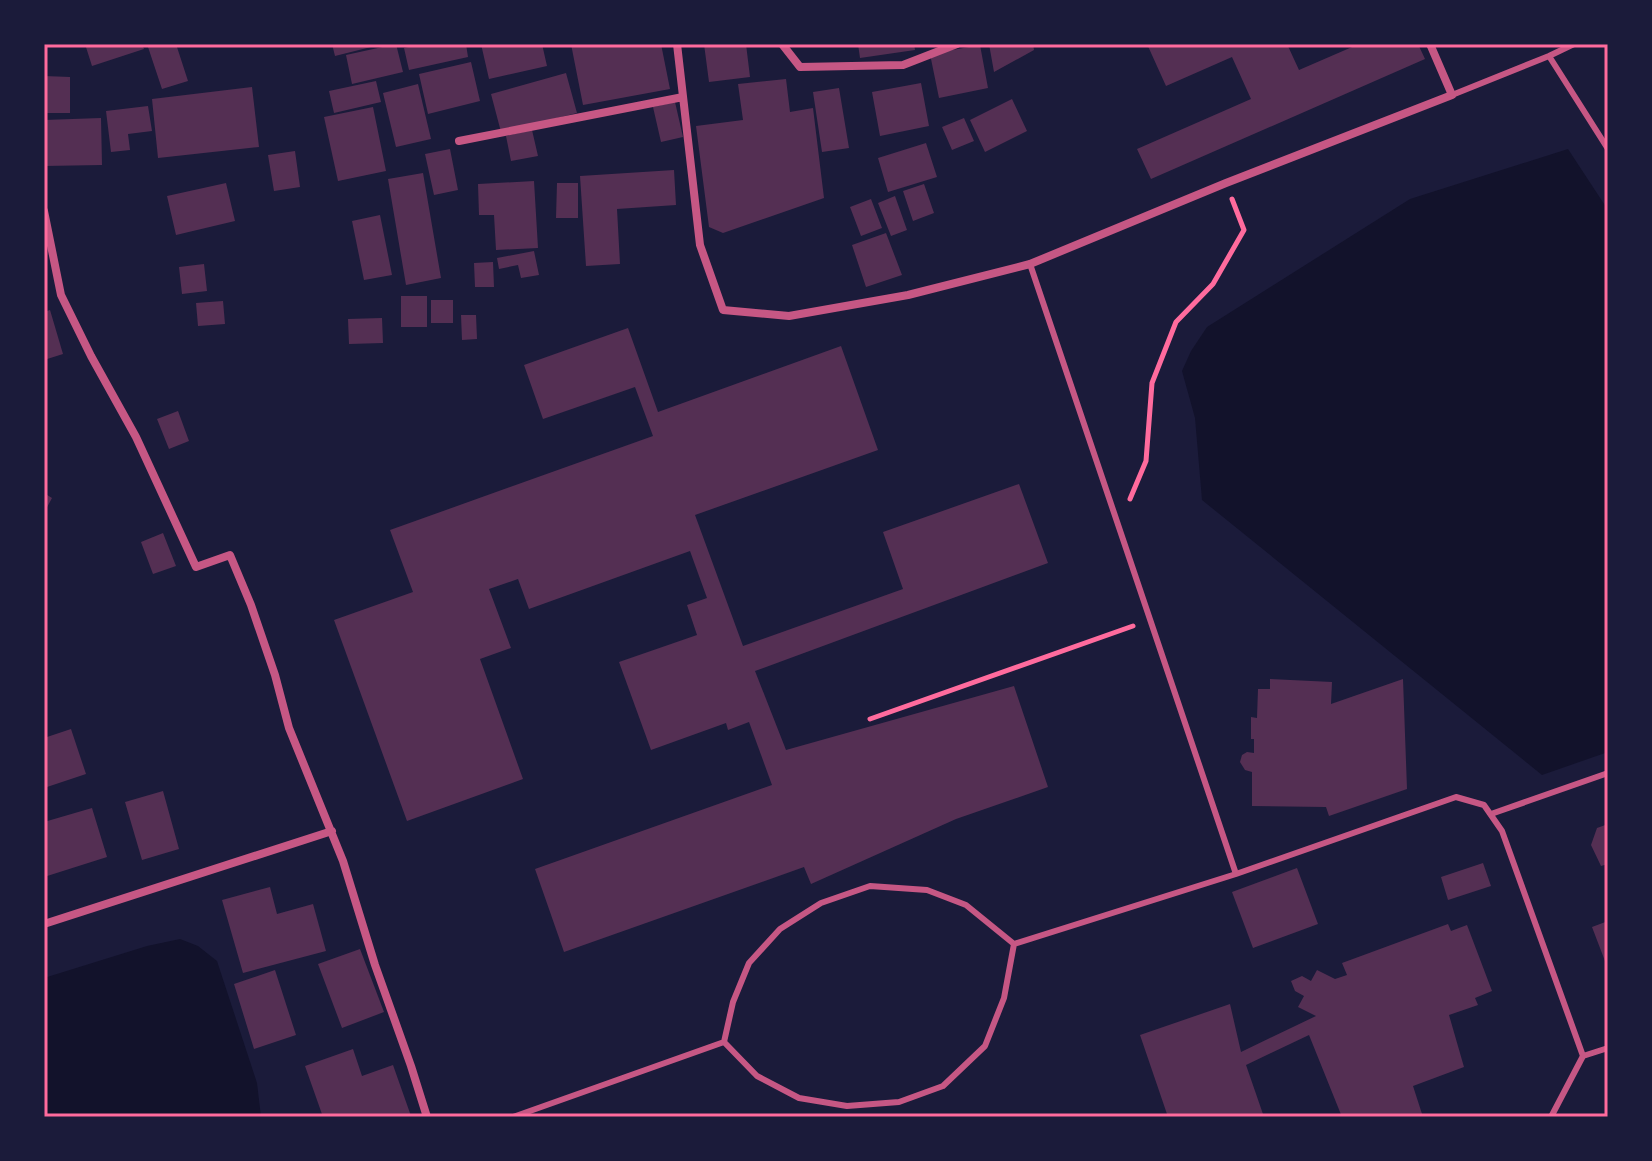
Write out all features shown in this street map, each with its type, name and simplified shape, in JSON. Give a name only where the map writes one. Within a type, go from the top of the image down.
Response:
[{"type":"street","points":[[677,44],[700,245],[723,310],[789,316],[908,295],[1030,264],[1452,95],[1430,44]]},
{"type":"street","points":[[782,44],[800,67],[903,65],[957,44]]},
{"type":"street","points":[[459,141],[683,97]]},
{"type":"street","points":[[44,211],[61,295],[136,437],[196,567],[230,555],[275,675],[289,728],[343,861],[427,1117]]},
{"type":"street","points":[[44,924],[332,831]]},
{"type":"lane","points":[[1452,95],[1574,44]]},
{"type":"lane","points":[[1549,56],[1608,149]]},
{"type":"lane","points":[[1030,264],[1236,874]]},
{"type":"lane","points":[[1491,814],[1608,773]]},
{"type":"lane","points":[[1014,944],[1236,874],[1456,797],[1484,805],[1502,831],[1583,1056]]},
{"type":"lane","points":[[724,1042],[733,1002],[749,963],[780,929],[821,903],[870,886],[927,890],[966,905],[1014,944]]},
{"type":"lane","points":[[724,1042],[757,1076],[799,1098],[847,1106],[899,1102],[943,1086],[985,1046],[1004,998],[1014,944]]},
{"type":"lane","points":[[513,1117],[724,1042]]},
{"type":"lane","points":[[1551,1117],[1583,1056],[1608,1048]]},
{"type":"path","points":[[1119,526],[1146,461],[1152,383],[1176,322],[1213,284],[1244,230],[1226,183]]},
{"type":"path","points":[[870,719],[1149,620]]},
{"type":"shaded area","points":[[1568,149],[1608,210],[1608,752],[1542,775],[1202,500],[1195,418],[1182,371],[1207,327],[1410,199]]},
{"type":"shaded area","points":[[180,939],[198,946],[217,961],[257,1083],[261,1117],[44,1117],[44,978]]},
{"type":"building","points":[[85,44],[142,44],[144,49],[92,66]]},
{"type":"building","points":[[147,44],[176,44],[188,81],[162,89]]},
{"type":"building","points":[[332,44],[379,44],[379,45],[335,56]]},
{"type":"building","points":[[396,44],[403,72],[352,84],[346,55]]},
{"type":"building","points":[[422,44],[466,44],[468,57],[409,70],[404,48]]},
{"type":"building","points":[[481,44],[542,44],[547,66],[489,79]]},
{"type":"building","points":[[571,44],[661,44],[670,89],[583,105]]},
{"type":"building","points":[[704,44],[746,44],[750,77],[709,82]]},
{"type":"building","points":[[858,44],[914,44],[915,50],[860,58]]},
{"type":"building","points":[[989,44],[1033,44],[1034,50],[994,72]]},
{"type":"building","points":[[1147,44],[1287,44],[1299,70],[1359,44],[1418,44],[1425,59],[1151,179],[1137,149],[1251,99],[1232,57],[1166,86]]},
{"type":"building","points":[[980,45],[988,88],[939,98],[930,54]]},
{"type":"building","points":[[471,62],[480,101],[428,114],[419,74]]},
{"type":"building","points":[[566,73],[577,113],[501,132],[491,94]]},
{"type":"building","points":[[44,76],[70,77],[70,113],[44,113]]},
{"type":"building","points":[[786,79],[790,112],[813,108],[824,198],[723,233],[709,227],[696,126],[743,120],[738,84]]},
{"type":"building","points":[[376,81],[381,102],[334,113],[329,91]]},
{"type":"building","points":[[921,83],[929,126],[880,136],[872,92]]},
{"type":"building","points":[[418,84],[431,139],[396,147],[383,93]]},
{"type":"building","points":[[252,87],[259,147],[158,158],[152,99]]},
{"type":"building","points":[[839,88],[849,148],[822,152],[813,92]]},
{"type":"building","points":[[1012,99],[1027,131],[985,152],[970,120]]},
{"type":"building","points":[[675,102],[683,137],[661,142],[653,107]]},
{"type":"building","points":[[148,106],[152,131],[128,134],[130,150],[111,152],[106,111]]},
{"type":"building","points":[[373,107],[386,171],[338,181],[324,117]]},
{"type":"building","points":[[101,118],[102,165],[44,166],[44,120]]},
{"type":"building","points":[[964,118],[974,141],[952,150],[942,127]]},
{"type":"building","points":[[532,130],[538,156],[511,161],[506,136]]},
{"type":"building","points":[[926,143],[937,177],[888,192],[878,158]]},
{"type":"building","points":[[450,149],[458,190],[434,195],[425,154]]},
{"type":"building","points":[[295,151],[300,187],[274,191],[268,155]]},
{"type":"building","points":[[674,170],[676,205],[617,209],[620,264],[586,266],[580,176]]},
{"type":"building","points":[[423,173],[441,278],[406,285],[388,179]]},
{"type":"building","points":[[534,181],[538,248],[496,250],[494,215],[479,215],[478,184]]},
{"type":"building","points":[[226,183],[235,221],[176,235],[167,196]]},
{"type":"building","points":[[557,183],[578,183],[578,218],[556,218]]},
{"type":"building","points":[[924,184],[934,213],[913,221],[903,191]]},
{"type":"building","points":[[895,196],[907,230],[891,236],[878,203]]},
{"type":"building","points":[[871,199],[882,228],[861,236],[850,207]]},
{"type":"building","points":[[380,215],[392,275],[364,280],[352,221]]},
{"type":"building","points":[[886,233],[902,275],[866,287],[852,245]]},
{"type":"building","points":[[534,251],[539,275],[521,278],[518,265],[499,269],[497,258]]},
{"type":"building","points":[[493,262],[494,287],[475,287],[474,263]]},
{"type":"building","points":[[204,264],[207,291],[182,294],[179,267]]},
{"type":"building","points":[[401,296],[427,296],[427,327],[401,327]]},
{"type":"building","points":[[431,300],[453,300],[453,323],[431,323]]},
{"type":"building","points":[[223,301],[225,324],[198,326],[196,303]]},
{"type":"building","points":[[50,310],[63,354],[44,360],[44,312]]},
{"type":"building","points":[[461,315],[476,315],[477,339],[462,340]]},
{"type":"building","points":[[382,318],[383,343],[349,344],[348,319]]},
{"type":"building","points":[[628,328],[658,412],[841,346],[878,450],[695,515],[743,646],[903,589],[883,532],[1019,484],[1048,563],[755,671],[786,750],[1014,686],[1048,787],[956,819],[811,884],[804,867],[564,952],[535,869],[772,785],[749,722],[728,730],[726,723],[651,750],[619,662],[697,635],[687,605],[707,598],[690,551],[529,609],[518,579],[489,589],[511,648],[480,659],[523,779],[407,821],[334,620],[413,592],[390,530],[653,436],[635,387],[543,419],[524,365]]},
{"type":"building","points":[[178,411],[189,441],[169,449],[157,419]]},
{"type":"building","points":[[44,493],[52,498],[44,513]]},
{"type":"building","points":[[163,533],[176,566],[153,574],[141,542]]},
{"type":"building","points":[[1270,679],[1332,682],[1331,704],[1403,679],[1407,789],[1329,816],[1326,807],[1252,806],[1252,772],[1245,770],[1240,762],[1242,755],[1254,753],[1251,717],[1257,718],[1258,689],[1270,689]]},
{"type":"building","points":[[71,729],[86,774],[44,788],[44,738]]},
{"type":"building","points":[[163,791],[179,849],[142,860],[125,802]]},
{"type":"building","points":[[92,808],[107,857],[44,877],[44,822]]},
{"type":"building","points":[[1608,824],[1608,864],[1601,866],[1591,845],[1597,828]]},
{"type":"building","points":[[1483,863],[1491,886],[1448,900],[1441,877]]},
{"type":"building","points":[[1297,868],[1318,924],[1253,948],[1232,892]]},
{"type":"building","points":[[270,887],[277,914],[313,904],[326,951],[243,973],[222,900]]},
{"type":"building","points":[[1608,921],[1608,969],[1592,927]]},
{"type":"building","points":[[1448,924],[1451,931],[1467,925],[1492,991],[1475,998],[1478,1005],[1449,1015],[1464,1067],[1413,1086],[1423,1117],[1342,1117],[1309,1035],[1246,1065],[1264,1117],[1168,1117],[1140,1035],[1230,1004],[1241,1052],[1316,1016],[1298,1007],[1304,996],[1295,991],[1291,981],[1302,976],[1311,981],[1317,970],[1335,979],[1347,975],[1342,963]]},
{"type":"building","points":[[360,949],[384,1012],[342,1028],[318,964]]},
{"type":"building","points":[[275,970],[296,1035],[254,1049],[234,984]]},
{"type":"building","points":[[353,1049],[362,1076],[393,1065],[411,1116],[323,1117],[305,1066]]}]
